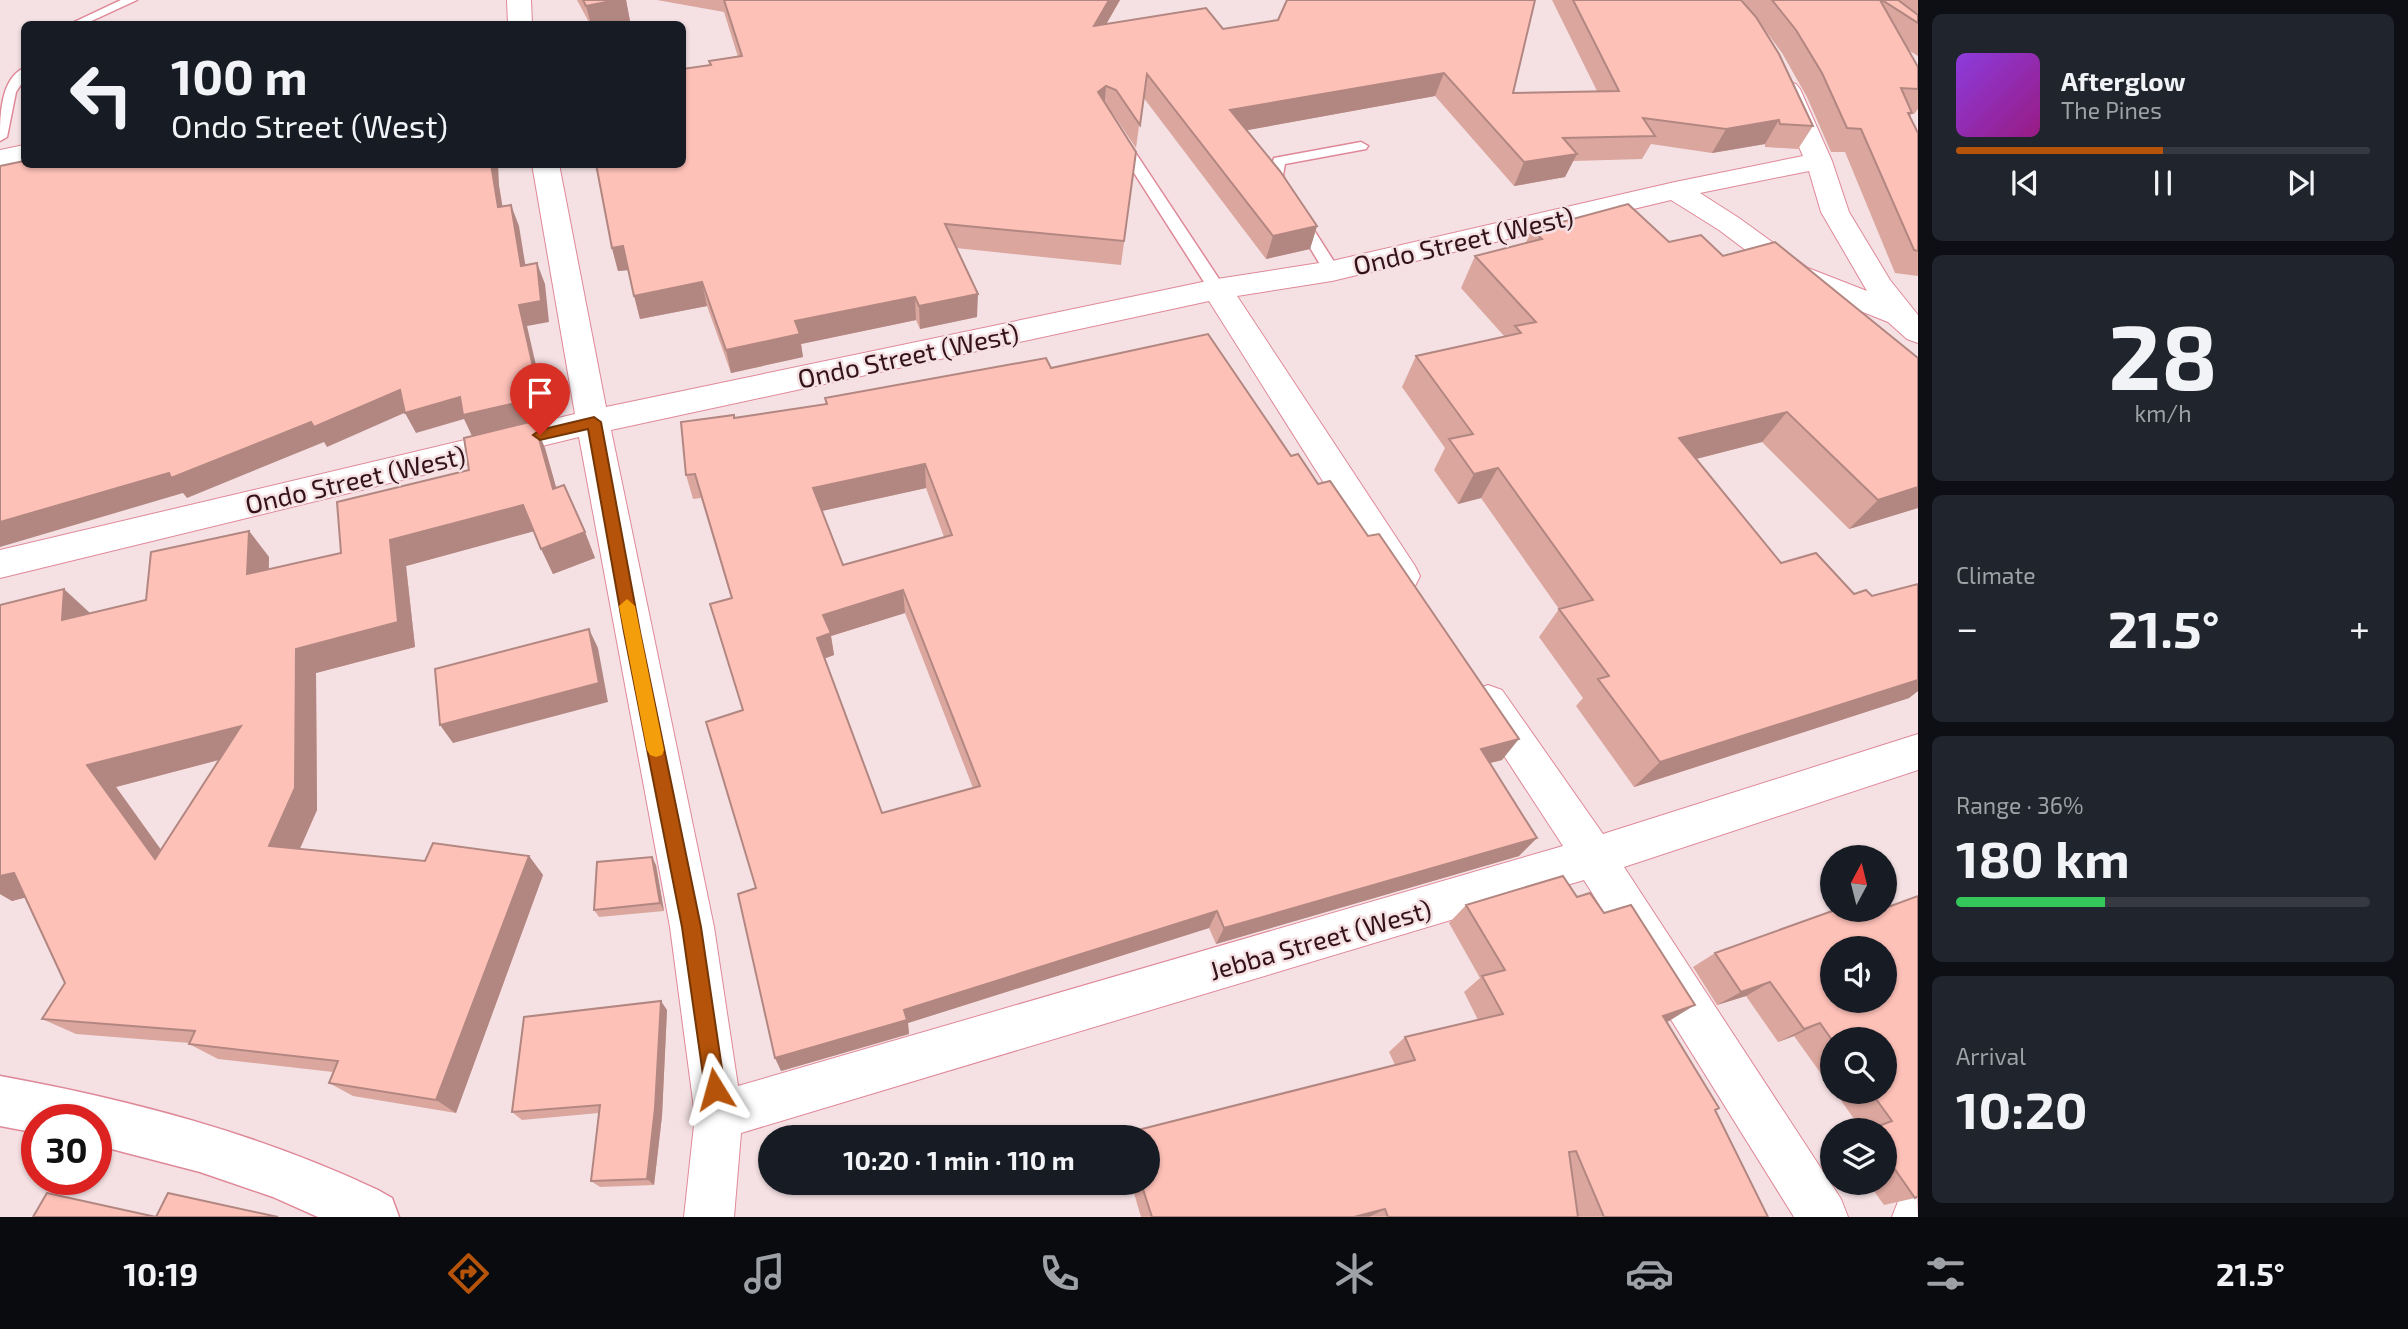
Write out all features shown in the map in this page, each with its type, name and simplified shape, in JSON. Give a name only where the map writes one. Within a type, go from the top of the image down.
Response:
[{"type":"street","points":[[519,0],[520,21]]},
{"type":"street","points":[[1772,65],[1797,108],[1819,161],[1835,212],[1909,323]]},
{"type":"street","points":[[0,158],[21,154]]},
{"type":"street","name":"Ondo Street (West)","points":[[0,564],[594,422],[1217,289],[1332,271],[1675,190],[1819,161]]},
{"type":"street","points":[[546,168],[632,632],[692,927],[719,1116],[709,1217]]},
{"type":"street","points":[[1675,190],[1729,224],[1798,275],[1909,323]]},
{"type":"street","points":[[1217,289],[1421,604]]},
{"type":"street","points":[[1468,673],[1594,857],[1823,1217]]},
{"type":"street","name":"Jebba Street (West)","points":[[719,1116],[1594,857],[1918,752]]},
{"type":"street","points":[[0,1101],[103,1120],[222,1154],[290,1178],[370,1216]]},
{"type":"lane","points":[[83,21],[131,0]]},
{"type":"lane","points":[[0,136],[9,92],[21,76]]},
{"type":"lane","points":[[1112,127],[1217,289]]},
{"type":"lane","points":[[1332,271],[1312,236],[1282,194],[1276,175],[1279,161],[1361,146]]},
{"type":"building","points":[[583,0],[616,0],[586,6]]},
{"type":"building","points":[[724,0],[1109,0],[1094,26],[1206,8],[1223,29],[1278,20],[1287,0],[1535,0],[1513,93],[1619,91],[1573,0],[1741,0],[1756,17],[1779,54],[1813,126],[1780,124],[1779,120],[1726,129],[1643,118],[1655,136],[1563,138],[1577,154],[1524,162],[1444,73],[1230,110],[1280,171],[1317,226],[1273,236],[1147,74],[1140,125],[1116,90],[1106,86],[1098,92],[1136,152],[1124,241],[945,224],[978,294],[919,306],[915,297],[795,321],[800,334],[726,350],[702,282],[634,296],[623,246],[612,248],[597,168],[686,168],[686,68],[711,65],[709,61],[742,56]]},
{"type":"building","points":[[1772,0],[1880,0],[1918,67],[1918,89],[1901,88],[1912,113],[1908,113],[1918,133],[1918,251],[1914,250],[1861,129],[1847,128],[1822,73],[1796,30]]},
{"type":"building","points":[[1882,0],[1898,0],[1918,15],[1918,23]]},
{"type":"building","points":[[21,162],[21,168],[492,168],[498,207],[511,205],[521,266],[537,263],[541,301],[519,305],[539,393],[528,396],[529,400],[463,415],[460,397],[405,413],[400,390],[314,427],[311,422],[171,478],[169,473],[0,522],[0,166]]},
{"type":"building","points":[[1628,204],[1669,242],[1701,235],[1723,256],[1775,242],[1918,358],[1918,487],[1878,500],[1787,412],[1679,438],[1781,563],[1816,553],[1854,594],[1866,590],[1872,596],[1918,584],[1918,680],[1660,762],[1598,679],[1609,676],[1559,609],[1593,600],[1498,468],[1474,474],[1449,439],[1473,434],[1416,356],[1521,333],[1515,326],[1536,322],[1475,256],[1542,239],[1532,230]]},
{"type":"building","points":[[1208,334],[1291,456],[1298,454],[1318,484],[1330,481],[1368,536],[1379,534],[1519,739],[1481,749],[1537,838],[1224,928],[1217,911],[904,1010],[907,1020],[775,1058],[738,894],[756,888],[706,722],[743,710],[710,604],[732,598],[695,474],[686,475],[681,422],[734,415],[734,418],[827,404],[825,398],[1046,358],[1051,368]],"holes":[[[925,464],[952,535],[843,565],[813,488]],[[903,590],[980,786],[882,813],[817,638],[831,633],[823,615]]]},
{"type":"building","points":[[534,421],[553,489],[564,485],[585,532],[541,549],[523,505],[390,540],[398,622],[296,649],[295,788],[269,846],[425,861],[433,843],[529,856],[436,1100],[329,1083],[338,1061],[189,1044],[195,1031],[42,1019],[65,983],[14,873],[0,876],[0,605],[64,589],[62,620],[146,600],[151,552],[249,531],[247,574],[341,553],[337,502],[469,470],[464,438]],"holes":[[[241,726],[155,859],[87,765]]]},
{"type":"building","points":[[589,629],[599,683],[440,725],[435,669]]},
{"type":"building","points":[[652,857],[660,903],[594,910],[597,862]]},
{"type":"building","points":[[1563,876],[1577,897],[1590,893],[1604,913],[1631,905],[1695,1005],[1663,1016],[1719,1108],[1715,1110],[1768,1217],[1604,1217],[1576,1151],[1569,1152],[1578,1217],[1388,1217],[1385,1209],[1354,1217],[1152,1217],[1145,1195],[1160,1195],[1160,1125],[1158,1125],[1415,1060],[1405,1037],[1503,1014],[1482,976],[1505,970],[1466,905]]},
{"type":"building","points":[[1918,896],[1918,1196],[1915,1198],[1897,1172],[1897,1118],[1890,1118],[1880,1104],[1897,1104],[1897,1027],[1823,1027],[1820,1023],[1804,1029],[1770,982],[1741,992],[1715,953],[1820,915],[1820,922],[1897,922],[1897,904]]},
{"type":"building","points":[[661,1001],[655,1108],[647,1179],[591,1181],[600,1105],[512,1112],[524,1017]]},
{"type":"building","points":[[168,1193],[278,1217],[156,1217]]},
{"type":"building","points":[[46,1195],[56,1195],[156,1217],[33,1217]]},
{"type":"slow traffic","points":[[627,606],[656,750]]},
{"type":"route","points":[[540,435],[594,422],[632,632],[692,927],[715,1089]]}]
